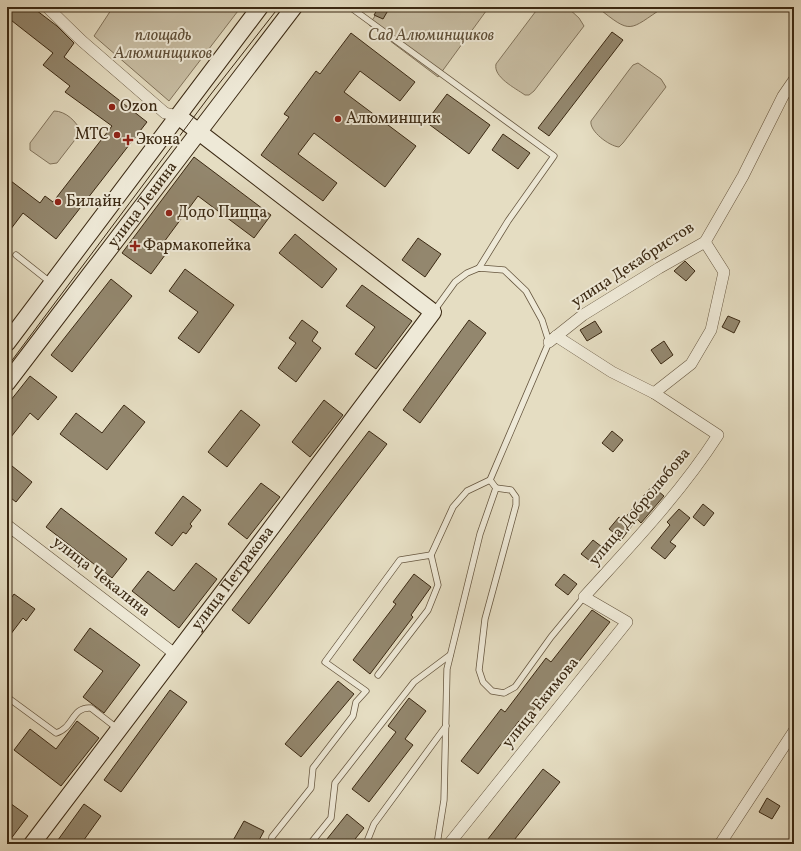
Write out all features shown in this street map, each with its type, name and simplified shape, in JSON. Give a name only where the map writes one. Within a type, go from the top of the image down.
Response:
[{"type":"street","points":[[48,7],[82,41],[165,113],[178,116],[433,312]]},
{"type":"street","name":"улица Ленина","points":[[7,343],[260,7]]},
{"type":"street","name":"улица Ленина","points":[[7,383],[197,132],[294,7]]},
{"type":"street","name":"улица Декабристов","points":[[552,339],[583,315],[658,268],[705,242],[743,176],[783,96],[794,80]]},
{"type":"street","points":[[552,339],[654,393],[691,364],[711,330],[724,272],[705,242]]},
{"type":"street","name":"улица Петракова","points":[[32,844],[175,654],[239,572],[433,312]]},
{"type":"street","name":"улица Добролюбова","points":[[584,597],[662,510],[701,462],[718,435],[654,393]]},
{"type":"street","name":"улица Чекалина","points":[[9,531],[175,654]]},
{"type":"street","name":"улица Екимова","points":[[449,844],[627,622],[584,597]]},
{"type":"street","points":[[720,844],[794,731]]},
{"type":"lane","points":[[350,7],[554,156],[508,221],[479,268]]},
{"type":"lane","points":[[16,255],[52,283]]},
{"type":"lane","points":[[378,675],[428,610],[438,584],[432,555],[454,507],[467,491],[490,480],[552,339],[526,291],[504,270],[479,268],[467,273],[456,282],[433,312]]},
{"type":"lane","points":[[490,480],[496,488],[511,490],[516,497],[516,505],[485,619],[479,670],[483,682],[492,692],[504,693],[515,687],[551,637],[584,597]]},
{"type":"lane","points":[[436,844],[444,800],[447,669],[478,541],[496,488]]},
{"type":"lane","points":[[271,844],[272,837],[311,788],[313,768],[353,716],[356,702],[366,691],[325,662],[400,560],[432,555]]},
{"type":"lane","points":[[310,844],[331,818],[335,783],[414,682],[450,655]]},
{"type":"lane","points":[[7,697],[56,733],[64,731],[79,710],[86,707],[91,708],[119,730]]},
{"type":"lane","points":[[366,844],[374,824],[446,726]]},
{"type":"green space","name":"площадь Алюминщиков","points":[[113,7],[241,7],[169,101],[94,36]]},
{"type":"green space","name":"Сад Алюминщиков","points":[[381,7],[489,7],[438,77],[369,25]]},
{"type":"green space","points":[[539,7],[567,7],[579,18],[584,26],[534,91],[529,95],[525,95],[501,78],[496,69],[496,64]]},
{"type":"green space","points":[[597,7],[664,7],[636,25],[624,26]]},
{"type":"green space","points":[[638,63],[661,79],[666,87],[623,143],[619,147],[615,146],[605,141],[596,133],[591,125],[591,121],[633,65]]},
{"type":"green space","points":[[54,111],[67,115],[77,124],[81,132],[57,163],[50,164],[30,150],[30,143]]},
{"type":"building","points":[[7,7],[32,7],[57,26],[74,43],[64,57],[147,122],[56,239],[23,213],[7,234],[7,178],[40,203],[45,196],[53,202],[112,126],[65,92],[70,86],[43,65],[53,53],[7,17]]},
{"type":"building","points":[[379,7],[390,7],[383,19],[374,15]]},
{"type":"building","points":[[612,32],[623,40],[549,136],[538,128]]},
{"type":"building","points":[[351,33],[415,82],[400,101],[360,71],[344,92],[416,146],[385,187],[314,133],[298,154],[337,183],[323,201],[261,155],[289,117],[284,114],[316,71],[320,74]]},
{"type":"building","points":[[447,94],[490,125],[469,154],[426,122]]},
{"type":"building","points":[[503,134],[530,153],[518,169],[492,150]]},
{"type":"building","points":[[194,157],[271,215],[254,238],[198,196],[161,246],[168,251],[151,274],[122,253]]},
{"type":"building","points":[[295,234],[337,269],[322,288],[279,253]]},
{"type":"building","points":[[418,238],[441,254],[425,277],[402,260]]},
{"type":"building","points":[[685,261],[695,271],[686,281],[674,271]]},
{"type":"building","points":[[185,269],[234,305],[199,353],[178,338],[198,312],[169,291]]},
{"type":"building","points":[[111,279],[132,296],[72,372],[51,355]]},
{"type":"building","points":[[362,285],[412,321],[376,369],[355,354],[375,327],[346,306]]},
{"type":"building","points":[[728,316],[740,321],[734,333],[722,327]]},
{"type":"building","points":[[302,320],[318,332],[312,341],[321,348],[296,382],[278,368],[296,343],[289,338]]},
{"type":"building","points":[[469,320],[486,333],[420,423],[403,410]]},
{"type":"building","points":[[595,321],[602,332],[587,341],[580,330]]},
{"type":"building","points":[[664,341],[673,355],[661,364],[651,350]]},
{"type":"building","points":[[30,376],[57,397],[38,420],[30,413],[7,442],[7,405]]},
{"type":"building","points":[[324,400],[343,415],[310,457],[292,442]]},
{"type":"building","points":[[124,405],[145,422],[107,470],[60,434],[76,413],[102,433]]},
{"type":"building","points":[[241,410],[260,425],[227,467],[208,452]]},
{"type":"building","points":[[369,431],[387,444],[249,624],[232,610]]},
{"type":"building","points":[[612,431],[623,440],[613,452],[602,443]]},
{"type":"building","points":[[7,462],[32,482],[16,502],[7,495]]},
{"type":"building","points":[[261,483],[280,497],[247,539],[228,524]]},
{"type":"building","points":[[652,486],[664,496],[641,523],[637,519],[622,539],[609,529],[619,517],[623,520]]},
{"type":"building","points":[[183,496],[201,510],[190,524],[192,526],[186,534],[183,532],[172,546],[155,533]]},
{"type":"building","points":[[703,504],[714,513],[704,526],[693,517]]},
{"type":"building","points":[[61,508],[127,559],[112,578],[46,527]]},
{"type":"building","points":[[679,509],[690,518],[670,542],[676,546],[665,559],[651,548],[670,525],[667,522]]},
{"type":"building","points":[[593,540],[606,550],[594,564],[581,554]]},
{"type":"building","points":[[196,563],[217,579],[179,628],[132,591],[148,571],[174,591]]},
{"type":"building","points":[[414,574],[431,587],[411,615],[413,617],[370,674],[353,660],[396,604],[393,602]]},
{"type":"building","points":[[564,574],[577,584],[568,595],[555,585]]},
{"type":"building","points":[[14,594],[35,609],[26,621],[23,618],[7,639],[7,604]]},
{"type":"building","points":[[592,610],[610,622],[569,674],[564,670],[523,724],[519,721],[478,774],[461,761],[501,709],[505,712],[546,658],[551,662]]},
{"type":"building","points":[[90,628],[140,665],[104,713],[83,697],[103,671],[74,650]]},
{"type":"building","points":[[338,681],[354,694],[301,757],[285,744]]},
{"type":"building","points":[[170,690],[187,702],[121,792],[104,780]]},
{"type":"building","points":[[409,698],[426,711],[405,739],[413,745],[369,802],[352,789],[396,732],[388,726]]},
{"type":"building","points":[[77,721],[99,738],[61,786],[14,750],[30,729],[56,749]]},
{"type":"building","points":[[543,769],[560,782],[511,844],[484,844]]},
{"type":"building","points":[[767,798],[780,806],[772,819],[759,812]]},
{"type":"building","points":[[7,801],[28,816],[7,844]]},
{"type":"building","points":[[84,804],[101,816],[81,844],[55,844]]},
{"type":"building","points":[[347,814],[364,828],[351,844],[323,844]]},
{"type":"building","points":[[244,821],[264,831],[257,844],[231,844]]},
{"type":"tram line","points":[[7,367],[211,94],[279,7]]},
{"type":"place","name":"Ozon","points":[[112,107]]},
{"type":"place","name":"Алюминщик","points":[[338,119]]},
{"type":"place","name":"МТС","points":[[117,135]]},
{"type":"place","name":"Экона","points":[[128,140]]},
{"type":"place","name":"Билайн","points":[[58,202]]},
{"type":"place","name":"Додо Пицца","points":[[169,213]]},
{"type":"place","name":"Фармакопейка","points":[[135,246]]}]
